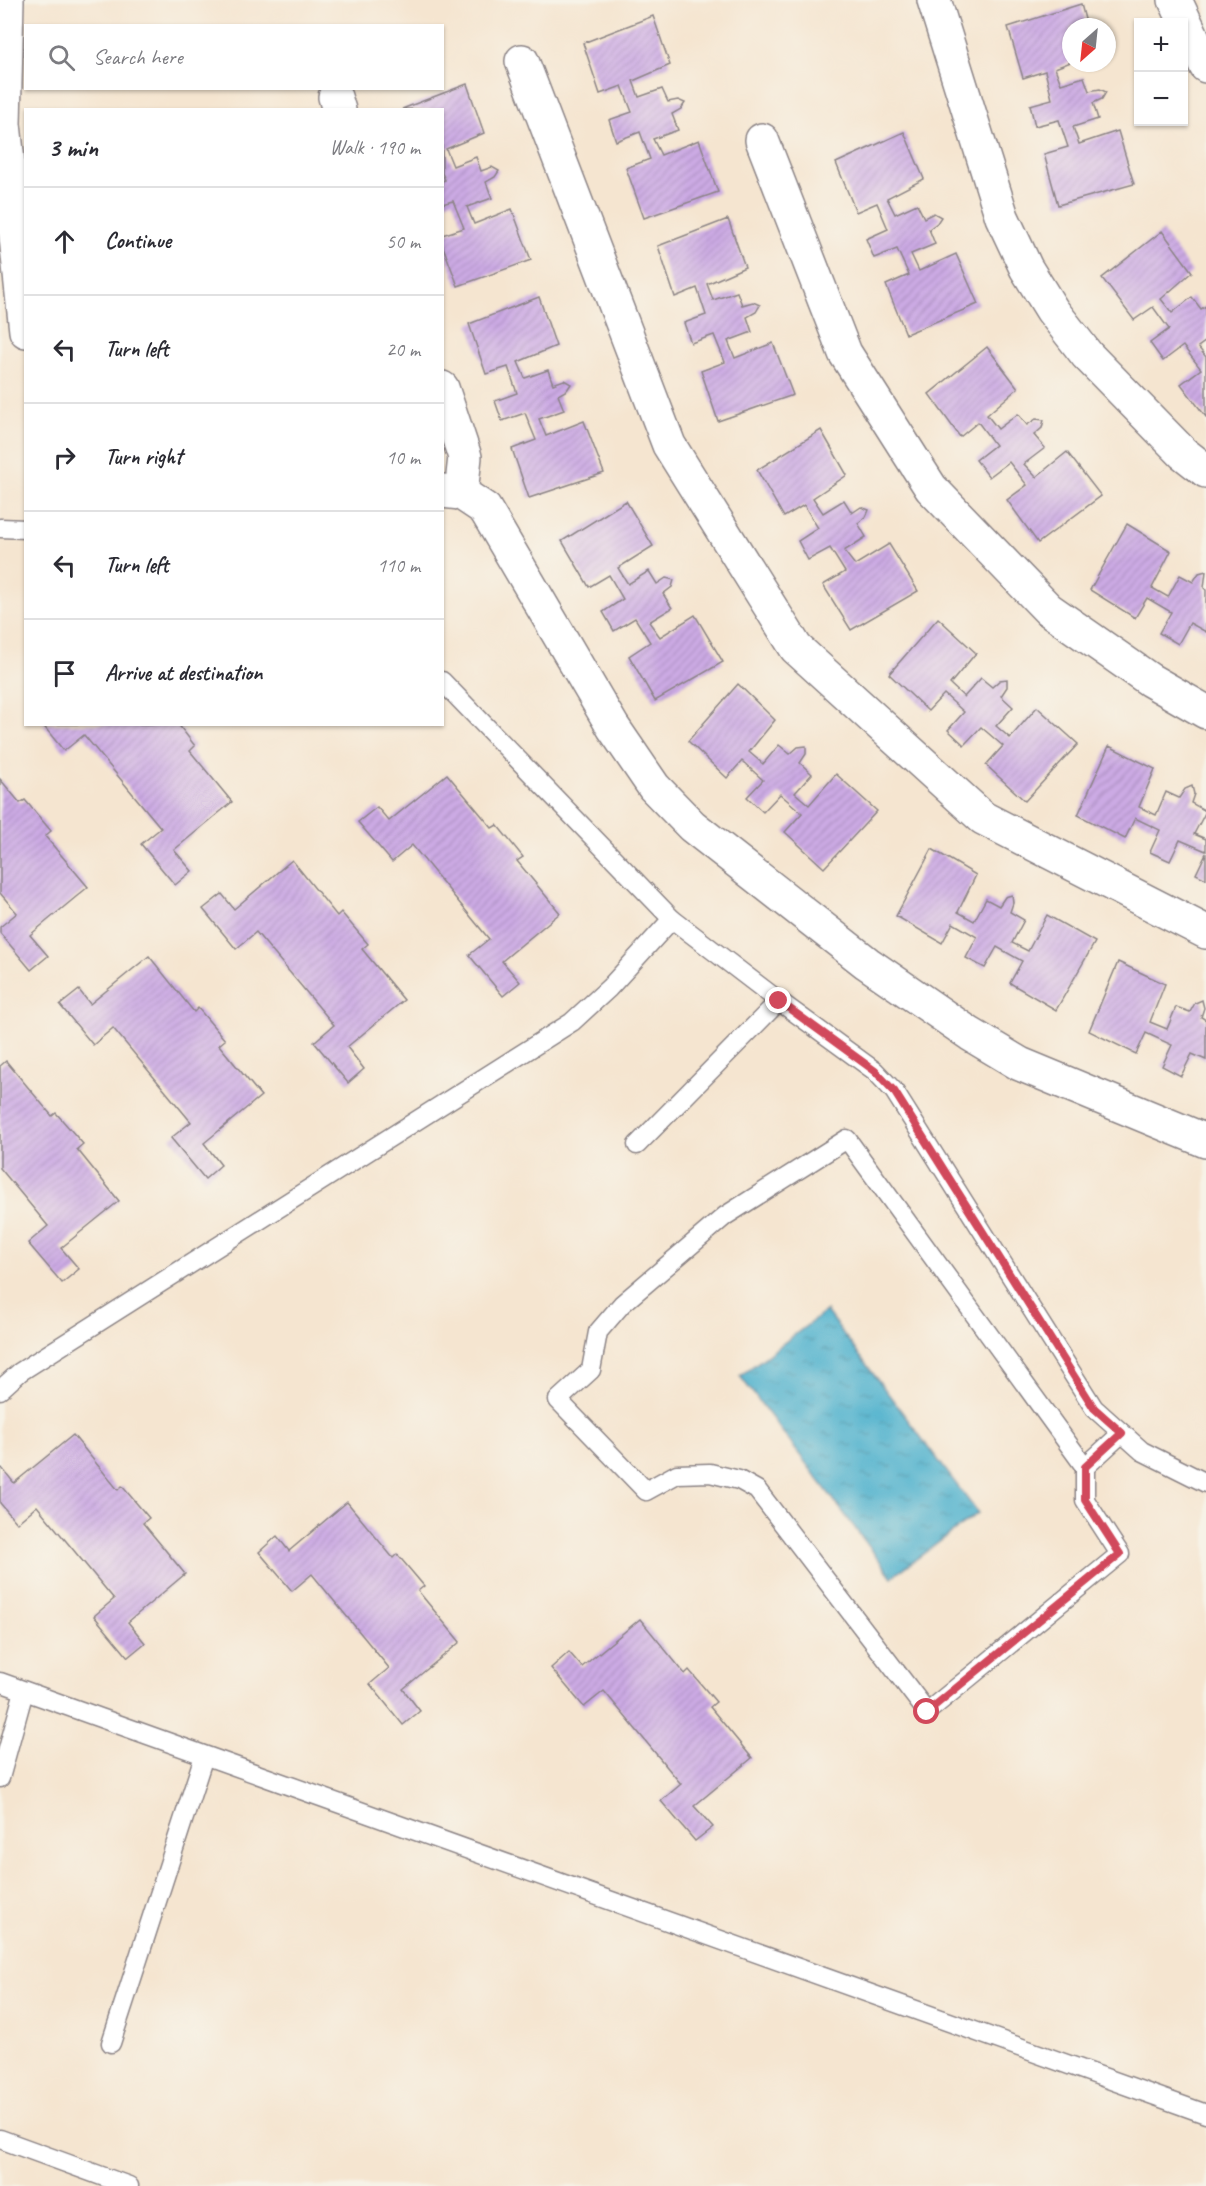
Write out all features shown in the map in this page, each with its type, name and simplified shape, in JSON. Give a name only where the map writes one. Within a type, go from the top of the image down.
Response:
[{"type":"street","points":[[7,0],[2,124],[16,326]]},
{"type":"street","points":[[934,0],[1002,217],[1026,268],[1052,309],[1087,356],[1183,453],[1206,471]]},
{"type":"street","points":[[1175,0],[1206,66]]},
{"type":"street","points":[[522,61],[669,445],[796,648],[982,818],[1206,932]]},
{"type":"street","points":[[762,140],[845,353],[931,488],[1048,609],[1150,680],[1206,712]]},
{"type":"street","points":[[444,394],[465,457],[452,492],[485,509],[613,727],[654,787],[692,826],[867,963],[970,1034],[1020,1064],[1206,1141]]},
{"type":"lane","points":[[0,528],[24,529]]},
{"type":"lane","points":[[444,683],[672,919],[875,1071],[894,1091],[1094,1408],[1142,1451],[1206,1483]]},
{"type":"lane","points":[[0,1390],[20,1372],[572,1022],[609,988],[672,919]]},
{"type":"lane","points":[[637,1146],[779,1001]]},
{"type":"lane","points":[[1085,1467],[847,1140],[725,1216],[622,1304],[598,1332],[591,1370],[558,1400],[646,1491],[677,1474],[710,1473],[739,1480],[757,1490],[927,1712],[1120,1554],[1085,1500],[1085,1467],[1122,1433]]},
{"type":"lane","points":[[0,1682],[1206,2114]]},
{"type":"lane","points":[[0,1778],[24,1691]]},
{"type":"lane","points":[[111,2043],[204,1756]]},
{"type":"lane","points":[[0,2139],[129,2186]]},
{"type":"water","points":[[826,1311],[978,1513],[892,1577],[740,1376]]},
{"type":"building","points":[[1081,4],[1085,18],[1062,18],[1062,65],[1055,68],[1061,84],[1084,77],[1089,91],[1100,89],[1106,92],[1102,99],[1093,103],[1098,119],[1073,127],[1079,144],[1118,131],[1134,184],[1058,205],[1044,154],[1068,147],[1059,120],[1035,126],[1030,105],[1052,99],[1045,71],[1023,78],[1008,27]]},
{"type":"building","points":[[653,16],[670,65],[633,81],[639,97],[662,89],[668,102],[678,100],[685,103],[681,109],[672,114],[678,130],[653,139],[661,155],[699,140],[718,192],[644,218],[626,168],[650,159],[640,132],[616,141],[609,120],[632,112],[622,86],[600,94],[583,43]]},
{"type":"building","points":[[467,84],[484,133],[446,149],[453,166],[476,157],[481,171],[492,167],[499,171],[495,177],[486,182],[492,198],[467,207],[474,224],[512,209],[531,260],[458,286],[444,249],[444,234],[464,228],[453,201],[444,203],[444,108],[405,108]]},
{"type":"building","points":[[904,132],[924,179],[887,198],[895,214],[917,204],[924,218],[934,213],[941,217],[929,229],[935,244],[911,254],[919,271],[956,254],[978,304],[906,334],[886,285],[909,275],[897,249],[874,258],[866,239],[888,229],[877,203],[856,212],[836,163]]},
{"type":"building","points":[[728,219],[745,267],[707,284],[713,300],[737,292],[742,305],[753,302],[760,305],[756,312],[747,317],[752,332],[728,341],[735,358],[773,343],[793,395],[718,421],[701,371],[725,362],[714,335],[691,343],[684,323],[706,315],[697,288],[675,297],[658,246]]},
{"type":"building","points":[[1162,231],[1192,272],[1161,299],[1172,313],[1192,297],[1201,309],[1206,306],[1206,341],[1198,347],[1206,357],[1206,417],[1181,384],[1201,369],[1183,346],[1163,361],[1150,343],[1169,329],[1153,307],[1134,320],[1102,278]]},
{"type":"building","points":[[539,297],[556,346],[518,362],[525,378],[548,370],[553,384],[564,380],[571,384],[567,390],[558,395],[564,410],[539,419],[546,436],[584,421],[604,473],[529,498],[512,449],[536,440],[525,413],[502,421],[495,401],[517,393],[508,367],[486,374],[469,324]]},
{"type":"building","points":[[987,347],[1018,388],[987,415],[998,429],[1018,414],[1027,425],[1036,419],[1044,420],[1042,428],[1034,435],[1045,448],[1024,464],[1036,477],[1067,452],[1101,496],[1038,543],[1007,500],[1027,485],[1009,462],[989,477],[976,460],[995,445],[978,422],[960,437],[929,394]]},
{"type":"building","points":[[821,430],[847,475],[813,498],[823,513],[844,500],[852,513],[861,507],[869,510],[866,517],[858,523],[866,537],[844,551],[855,565],[889,544],[918,591],[851,630],[823,585],[845,572],[830,548],[808,560],[798,541],[818,528],[804,505],[784,517],[757,470]]},
{"type":"building","points":[[626,501],[653,546],[618,568],[628,584],[649,571],[657,584],[666,578],[674,580],[672,587],[663,594],[672,608],[649,622],[660,637],[695,615],[723,662],[655,701],[629,656],[650,642],[635,618],[614,631],[603,612],[623,599],[609,575],[589,587],[562,541]]},
{"type":"building","points":[[1127,524],[1171,551],[1152,588],[1168,597],[1180,575],[1193,582],[1199,573],[1206,571],[1204,588],[1206,590],[1206,632],[1190,623],[1178,644],[1159,633],[1171,612],[1147,598],[1135,618],[1090,590]]},
{"type":"building","points":[[938,618],[976,653],[950,684],[964,697],[981,678],[992,687],[1000,680],[1007,679],[1007,687],[1001,696],[1013,707],[996,726],[1010,738],[1037,707],[1078,744],[1025,801],[986,765],[1003,746],[981,727],[964,745],[948,730],[964,712],[944,694],[928,711],[889,674]]},
{"type":"building","points":[[738,684],[775,720],[749,752],[763,764],[779,745],[790,754],[798,747],[806,746],[806,754],[800,763],[812,774],[795,793],[809,805],[836,774],[877,811],[824,868],[785,832],[802,813],[780,794],[763,812],[747,797],[763,780],[742,761],[727,778],[688,741]]},
{"type":"building","points":[[44,726],[180,726],[195,746],[190,751],[232,802],[174,850],[192,871],[175,885],[141,844],[161,828],[84,735],[64,751]]},
{"type":"building","points":[[1109,746],[1155,769],[1139,807],[1156,815],[1166,792],[1179,798],[1185,789],[1192,786],[1194,794],[1191,803],[1206,811],[1194,834],[1206,839],[1206,851],[1180,840],[1170,861],[1150,852],[1160,830],[1135,818],[1125,839],[1078,815]]},
{"type":"building","points":[[447,774],[492,828],[497,825],[523,857],[517,861],[560,913],[502,961],[520,982],[503,996],[469,955],[489,939],[412,845],[392,862],[358,822],[377,807],[389,821]]},
{"type":"building","points":[[0,779],[20,803],[25,800],[51,831],[45,836],[88,887],[30,935],[48,956],[31,970],[0,933],[0,927],[17,913],[0,893]]},
{"type":"building","points":[[932,849],[976,875],[958,912],[974,921],[986,899],[999,906],[1005,897],[1012,895],[1013,903],[1010,912],[1024,920],[1012,943],[1028,951],[1047,915],[1095,942],[1056,1010],[1010,983],[1022,961],[997,947],[985,968],[966,958],[977,937],[953,923],[942,943],[896,916]]},
{"type":"building","points":[[1206,853],[1206,879],[1196,874]]},
{"type":"building","points":[[292,860],[337,916],[341,912],[368,944],[362,949],[404,1000],[347,1047],[364,1069],[348,1083],[314,1042],[334,1025],[256,932],[236,949],[203,909],[222,894],[234,909]]},
{"type":"building","points":[[149,956],[194,1012],[198,1008],[225,1040],[219,1045],[261,1096],[204,1143],[221,1165],[205,1179],[171,1138],[191,1122],[113,1028],[93,1045],[60,1005],[79,990],[90,1004]]},
{"type":"building","points":[[1118,962],[1165,984],[1150,1022],[1167,1029],[1176,1007],[1190,1012],[1195,1003],[1202,1000],[1204,1008],[1201,1017],[1206,1020],[1206,1060],[1192,1054],[1181,1076],[1162,1066],[1172,1045],[1146,1033],[1136,1054],[1089,1031]]},
{"type":"building","points":[[6,1061],[52,1116],[56,1113],[83,1144],[77,1149],[119,1201],[61,1248],[79,1269],[62,1283],[28,1243],[48,1226],[0,1168],[0,1066]]},
{"type":"building","points":[[73,1435],[118,1490],[122,1486],[149,1518],[143,1523],[185,1574],[128,1622],[145,1643],[128,1657],[94,1616],[114,1599],[37,1506],[17,1523],[0,1503],[0,1470],[2,1468],[14,1483]]},
{"type":"building","points":[[347,1502],[393,1558],[397,1554],[424,1586],[418,1591],[460,1642],[403,1689],[420,1711],[403,1725],[370,1684],[389,1668],[312,1574],[292,1591],[259,1552],[277,1536],[289,1551]]},
{"type":"building","points":[[640,1619],[685,1674],[689,1670],[716,1702],[710,1707],[752,1758],[694,1806],[713,1827],[695,1841],[661,1801],[681,1784],[604,1691],[584,1707],[551,1668],[569,1652],[582,1667]]},
{"type":"route","points":[[779,1001],[875,1071],[894,1091],[1094,1408],[1122,1433],[1085,1467],[1085,1500],[1120,1554],[927,1712]]}]
